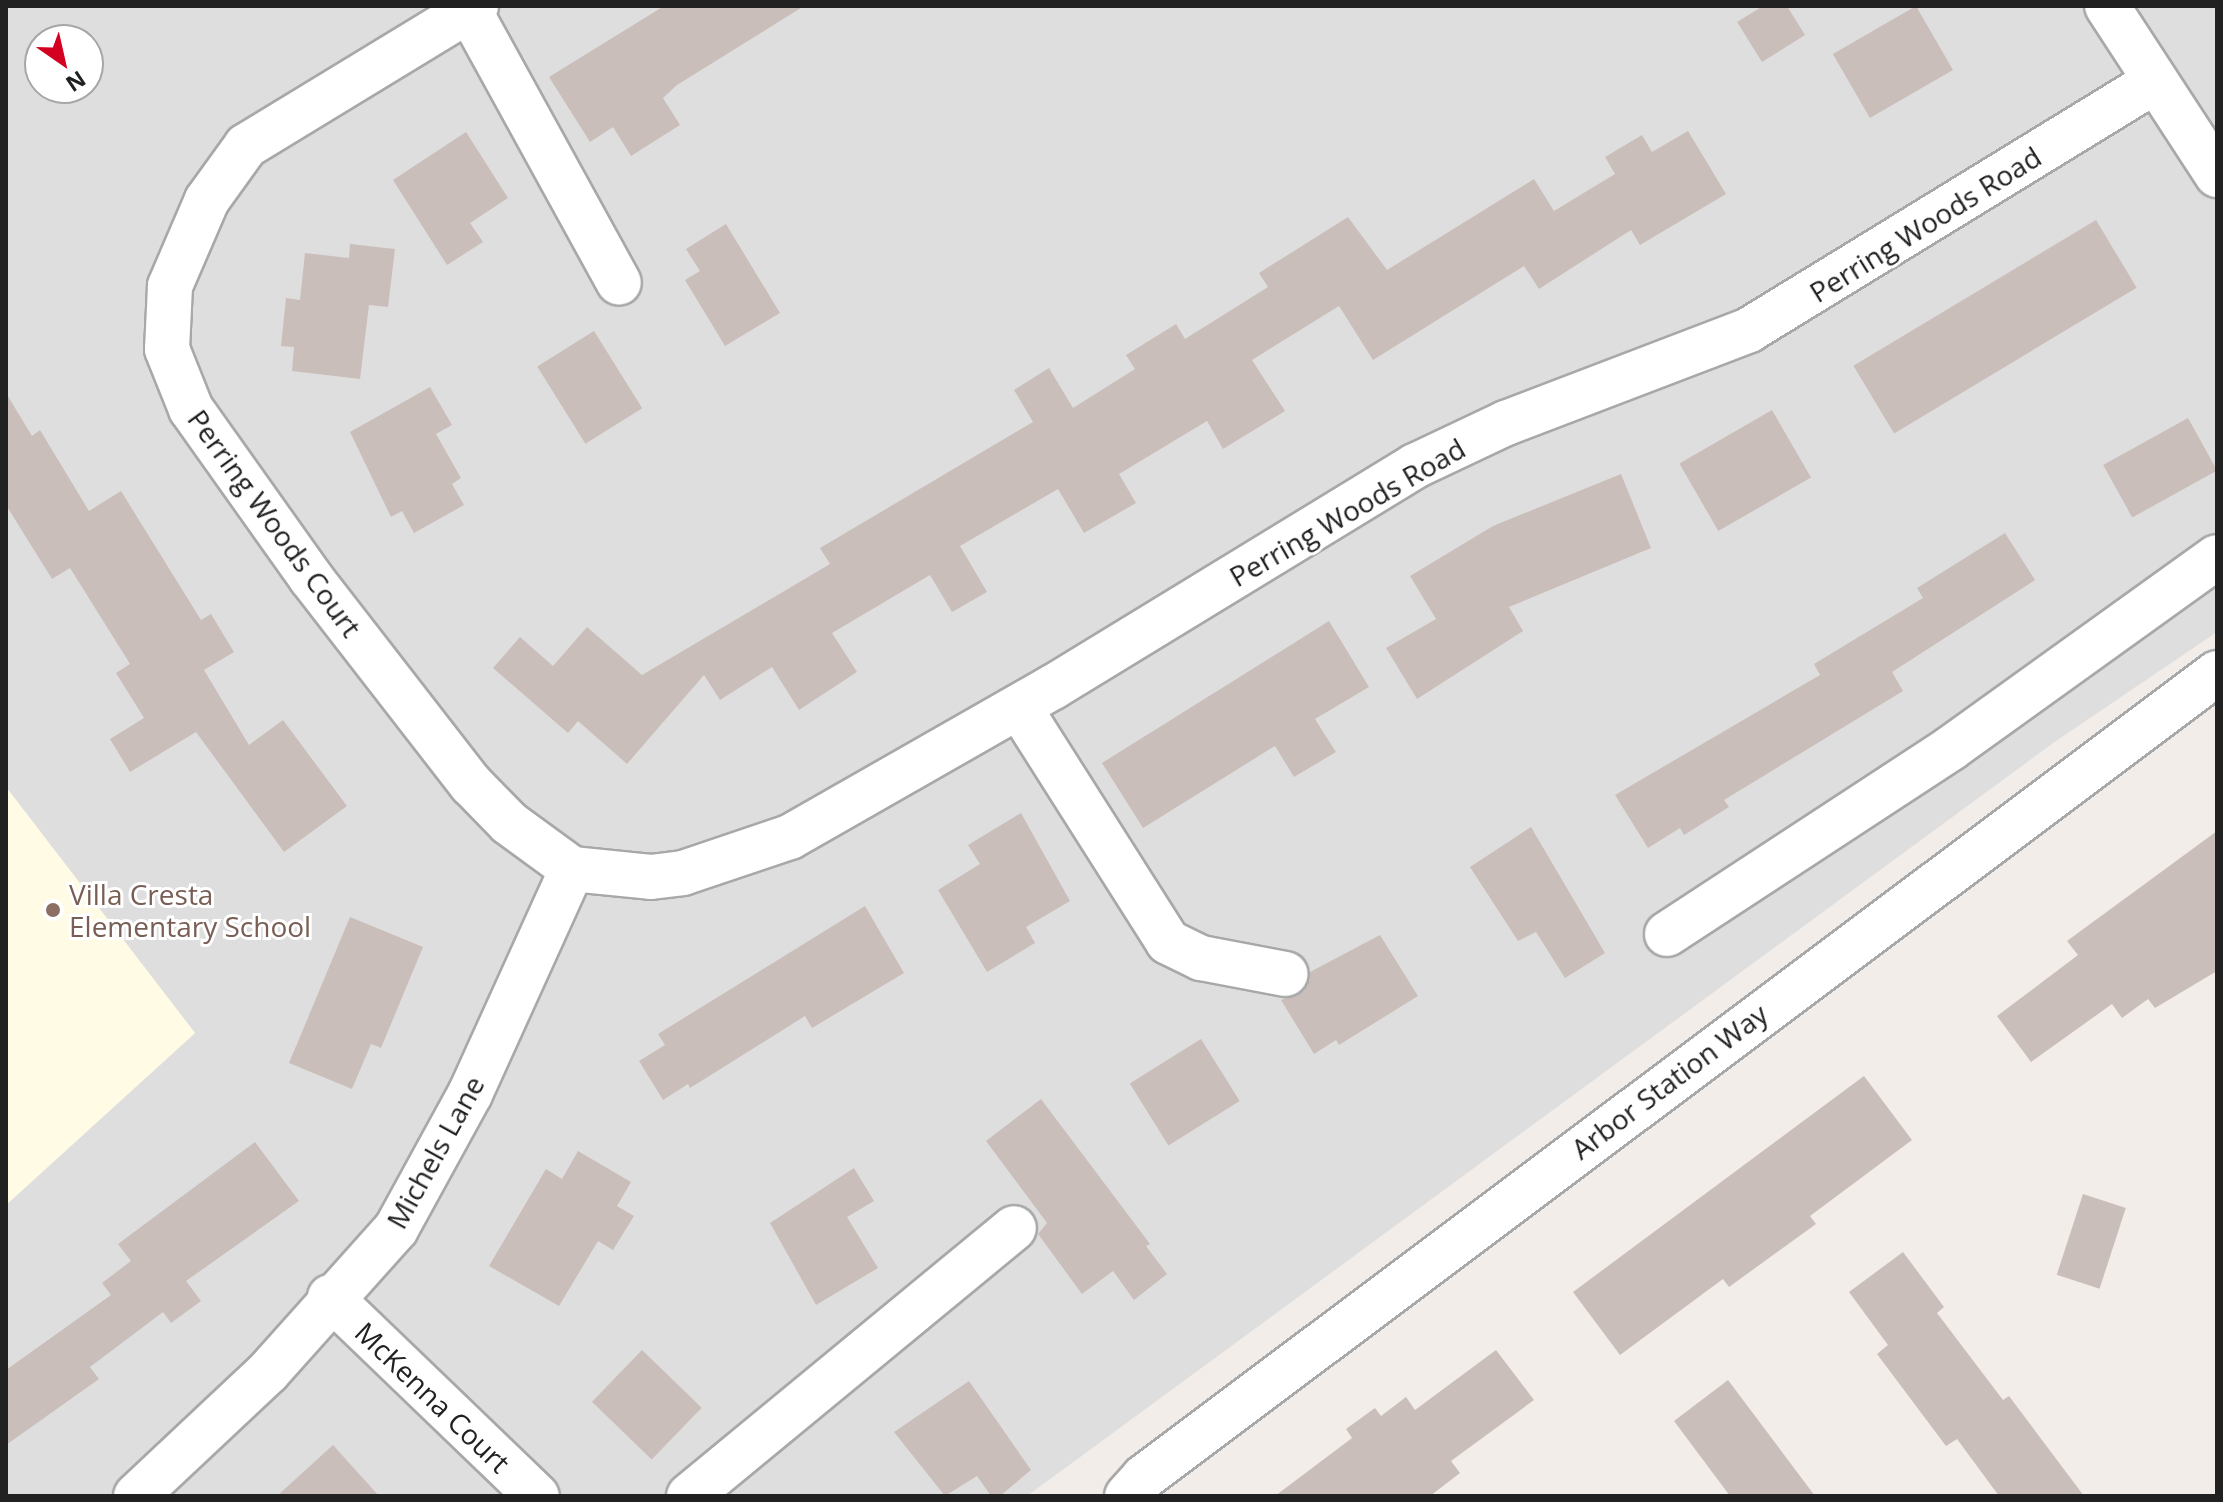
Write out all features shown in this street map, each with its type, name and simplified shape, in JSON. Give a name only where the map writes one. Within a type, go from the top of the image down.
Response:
[{"type":"street","points":[[2107,6],[2153,82],[2217,175]]},
{"type":"street","points":[[472,8],[619,283]]},
{"type":"street","name":"Perring Woods Court","points":[[472,8],[246,146],[207,200],[170,286],[167,349],[191,409],[311,578],[471,784],[509,823],[572,869]]},
{"type":"street","name":"Perring Woods Road","points":[[572,869],[651,877],[683,873],[790,837],[1019,707],[1415,466],[1506,423],[1749,330],[2153,82]]},
{"type":"street","points":[[1667,934],[1951,748],[2217,557]]},
{"type":"street","name":"Arbor Station Way","points":[[1127,1496],[1144,1477],[2217,673]]},
{"type":"street","points":[[1019,707],[1168,942],[1201,958],[1286,974]]},
{"type":"street","name":"Michels Lane","points":[[136,1496],[268,1372],[330,1297],[396,1229],[470,1094],[572,869]]},
{"type":"street","points":[[689,1496],[1014,1228]]},
{"type":"street","name":"McKenna Court","points":[[330,1297],[537,1496]]},
{"type":"shaded area","points":[[6,6],[2217,6],[2217,632],[2056,741],[1027,1496],[6,1496],[6,1205],[195,1033],[6,787]]},
{"type":"shaded area","name":"Villa Cresta Elementary School","points":[[6,787],[195,1033],[6,1205]]},
{"type":"building","points":[[664,6],[804,6],[677,85],[663,98],[680,125],[631,156],[613,127],[590,142],[549,77]]},
{"type":"building","points":[[1763,6],[1787,6],[1805,35],[1762,62],[1737,22]]},
{"type":"building","points":[[1916,6],[1953,70],[1870,118],[1833,54]]},
{"type":"building","points":[[1688,131],[1726,194],[1640,245],[1631,230],[1539,289],[1524,266],[1373,360],[1339,306],[1252,360],[1285,411],[1223,449],[1207,421],[1119,474],[1136,503],[1084,533],[1058,489],[960,546],[987,592],[952,612],[930,575],[832,633],[857,672],[799,710],[772,667],[720,700],[704,675],[627,764],[578,721],[568,733],[493,668],[520,637],[553,666],[587,627],[642,675],[830,564],[820,548],[1033,422],[1014,390],[1049,368],[1073,408],[1135,369],[1126,355],[1176,324],[1185,339],[1268,287],[1259,273],[1348,217],[1387,270],[1534,179],[1554,211],[1615,174],[1605,157],[1642,135],[1652,152]]},
{"type":"building","points":[[466,132],[508,198],[470,223],[483,242],[447,265],[393,180]]},
{"type":"building","points":[[2096,220],[2137,288],[1894,433],[1853,366]]},
{"type":"building","points":[[726,224],[780,313],[725,346],[685,280],[700,271],[686,249]]},
{"type":"building","points":[[350,244],[395,249],[388,307],[369,305],[360,379],[292,371],[294,347],[281,346],[286,298],[300,300],[305,253],[349,258]]},
{"type":"building","points":[[594,331],[642,408],[585,444],[537,367]]},
{"type":"building","points":[[430,387],[452,425],[436,434],[461,478],[452,484],[464,505],[414,533],[402,511],[391,517],[350,432]]},
{"type":"building","points":[[6,393],[32,436],[40,430],[89,511],[121,491],[201,620],[211,614],[234,652],[204,670],[249,745],[283,720],[347,806],[284,852],[196,732],[130,772],[110,739],[144,718],[116,673],[130,664],[70,568],[52,579],[6,505]]},
{"type":"building","points":[[1772,410],[1811,478],[1718,531],[1679,464]]},
{"type":"building","points":[[2188,418],[2217,471],[2132,518],[2103,465]]},
{"type":"building","points":[[1621,474],[1651,548],[1509,607],[1523,631],[1417,699],[1386,648],[1436,619],[1410,576],[1493,526]]},
{"type":"building","points":[[2005,533],[2035,580],[1892,672],[1903,691],[1724,800],[1729,807],[1684,835],[1680,828],[1648,848],[1615,795],[1820,675],[1814,664],[1923,598],[1917,588]]},
{"type":"building","points":[[1329,621],[1369,687],[1315,719],[1336,752],[1294,777],[1275,746],[1143,828],[1102,763]]},
{"type":"building","points":[[1021,813],[1070,901],[1026,927],[1035,943],[987,972],[938,890],[980,864],[968,845]]},
{"type":"building","points":[[1531,827],[1605,953],[1565,978],[1536,932],[1518,941],[1470,867]]},
{"type":"building","points":[[2217,831],[2217,971],[2155,1008],[2148,999],[2122,1018],[2112,1004],[2031,1062],[1997,1016],[2078,955],[2067,941]]},
{"type":"building","points":[[865,906],[904,973],[812,1028],[805,1016],[690,1088],[688,1084],[663,1100],[639,1061],[665,1045],[658,1034]]},
{"type":"building","points":[[350,917],[423,947],[381,1048],[371,1044],[352,1089],[289,1063]]},
{"type":"building","points":[[1380,935],[1418,996],[1339,1045],[1336,1040],[1314,1054],[1281,1000],[1304,991],[1310,972]]},
{"type":"building","points":[[1201,1039],[1240,1101],[1168,1145],[1130,1084]]},
{"type":"building","points":[[1864,1076],[1912,1140],[1810,1216],[1816,1224],[1729,1287],[1723,1279],[1620,1355],[1573,1292]]},
{"type":"building","points":[[1041,1099],[1150,1244],[1146,1246],[1167,1274],[1134,1300],[1113,1271],[1082,1294],[1038,1234],[1047,1223],[986,1141]]},
{"type":"building","points":[[255,1142],[299,1201],[186,1281],[201,1301],[171,1323],[163,1312],[90,1367],[99,1379],[6,1445],[6,1370],[111,1295],[102,1283],[131,1261],[118,1244]]},
{"type":"building","points":[[578,1151],[631,1182],[617,1206],[634,1216],[613,1250],[598,1241],[559,1306],[489,1266],[546,1169],[562,1179]]},
{"type":"building","points":[[854,1168],[874,1201],[847,1217],[878,1268],[816,1305],[770,1223]]},
{"type":"building","points":[[2083,1194],[2126,1208],[2100,1289],[2057,1275]]},
{"type":"building","points":[[1903,1252],[1944,1307],[1937,1313],[2003,1400],[2009,1396],[2084,1496],[1999,1496],[1957,1439],[1946,1446],[1877,1354],[1888,1345],[1849,1292]]},
{"type":"building","points":[[642,1350],[702,1408],[652,1459],[592,1402]]},
{"type":"building","points":[[1496,1350],[1534,1400],[1451,1461],[1460,1473],[1430,1496],[1275,1496],[1352,1438],[1346,1429],[1375,1408],[1381,1416],[1406,1397],[1415,1410]]},
{"type":"building","points":[[1728,1380],[1815,1496],[1730,1496],[1674,1421]]},
{"type":"building","points":[[969,1381],[1031,1470],[1000,1496],[991,1496],[977,1476],[945,1496],[894,1432]]},
{"type":"building","points":[[333,1445],[379,1496],[277,1496]]},
{"type":"place","name":"Villa Cresta Elementary School","points":[[53,910]]}]
